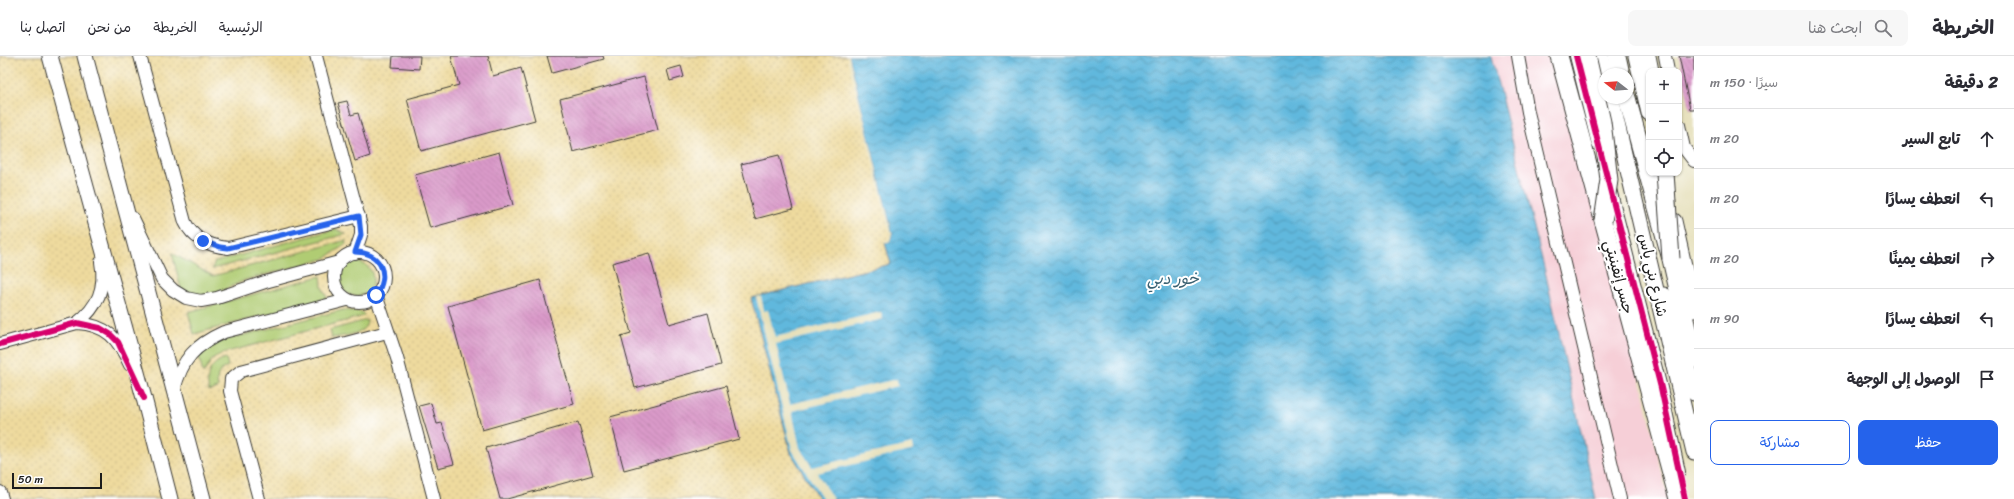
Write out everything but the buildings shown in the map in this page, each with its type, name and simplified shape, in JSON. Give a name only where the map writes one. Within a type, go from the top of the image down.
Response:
[{"type":"highway","name":"جسر إنفينيتي","points":[[1559,56],[1678,499]]},
{"type":"highway","points":[[1587,56],[1602,122],[1608,165],[1609,180],[1603,221]]},
{"type":"highway","points":[[1617,56],[1620,68]]},
{"type":"highway","points":[[1647,56],[1649,68]]},
{"type":"highway","points":[[1629,104],[1671,258],[1694,359]]},
{"type":"highway","points":[[1664,176],[1671,258]]},
{"type":"main road","points":[[50,56],[144,398],[170,499]]},
{"type":"main road","points":[[85,56],[202,499]]},
{"type":"main road","points":[[1601,56],[1604,68]]},
{"type":"main road","points":[[1636,56],[1647,104]]},
{"type":"main road","name":"شارع بني ياس","points":[[1612,104],[1655,283],[1691,423],[1693,447]]},
{"type":"main road","points":[[1665,176],[1694,310]]},
{"type":"main road","points":[[1655,283],[1670,306],[1676,319],[1694,393]]},
{"type":"street","points":[[140,56],[184,222],[195,237],[213,245],[228,248],[359,216]]},
{"type":"street","points":[[316,56],[359,216],[361,235],[355,252]]},
{"type":"street","points":[[1518,56],[1530,120],[1620,499]]},
{"type":"street","points":[[1576,56],[1661,388],[1684,499]]},
{"type":"street","points":[[1665,56],[1667,68]]},
{"type":"street","points":[[1682,139],[1684,148],[1694,161]]},
{"type":"street","points":[[121,192],[162,279],[173,290],[186,298],[201,301],[216,298],[265,282],[339,262],[355,252],[370,255],[381,266],[383,281],[376,295],[366,301],[360,302],[347,300],[224,332],[209,338],[196,348],[185,360],[178,374],[174,390]]},
{"type":"street","points":[[0,344],[76,323],[95,306],[103,283],[93,211]]},
{"type":"street","points":[[339,262],[334,276],[334,283],[337,290],[347,300]]},
{"type":"street","points":[[376,295],[396,358],[434,499]]},
{"type":"street","points":[[76,323],[100,328],[110,334],[118,342],[144,398]]},
{"type":"street","points":[[259,499],[230,391],[231,378],[241,370],[387,332]]},
{"type":"street","points":[[0,492],[2,499]]},
{"type":"shaded area","points":[[1491,56],[1566,56],[1668,499],[1596,499],[1545,271]]},
{"type":"sand","points":[[0,56],[849,56],[892,233],[890,241],[885,243],[891,264],[751,298],[791,453],[819,499],[0,499]]},
{"type":"green space","points":[[336,229],[346,234],[212,269],[215,262]]},
{"type":"green space","points":[[347,240],[346,244],[324,259],[245,280],[215,294],[204,296],[182,293],[172,253],[213,276]]},
{"type":"green space","points":[[356,262],[362,263],[368,267],[372,273],[372,285],[368,291],[362,295],[356,296],[350,295],[344,291],[340,285],[339,279],[340,273],[344,267],[350,263]]},
{"type":"green space","points":[[321,276],[322,287],[327,298],[194,334],[188,312]]},
{"type":"green space","points":[[343,310],[362,312],[364,316],[223,353],[213,358],[203,374],[198,352],[216,342]]},
{"type":"green space","points":[[367,320],[364,328],[354,334],[332,338],[330,330]]},
{"type":"green space","points":[[226,358],[228,366],[219,372],[217,381],[218,388],[209,391],[208,375],[210,370],[216,363]]},
{"type":"water","name":"خور دبي","points":[[849,56],[1491,56],[1545,271],[1596,499],[819,499],[791,453],[751,298],[891,264],[885,243],[890,241],[892,233]]},
{"type":"pier","points":[[847,56],[849,56],[892,233],[890,241],[885,243],[884,241],[889,239],[890,233]]},
{"type":"pier","points":[[761,296],[764,311],[768,310],[775,337],[881,312],[883,319],[776,344],[790,404],[897,379],[898,386],[792,411],[800,448],[812,467],[913,444],[914,450],[817,473],[833,499],[823,499],[792,450],[756,297]]},
{"type":"cycle path","points":[[1576,56],[1661,388],[1685,499]]},
{"type":"cycle path","points":[[0,344],[77,323],[100,328],[110,334],[118,342],[144,398]]},
{"type":"route","points":[[203,241],[228,248],[359,216],[361,235],[355,252],[363,252],[370,255],[381,266],[383,281],[381,288],[376,295]]}]
